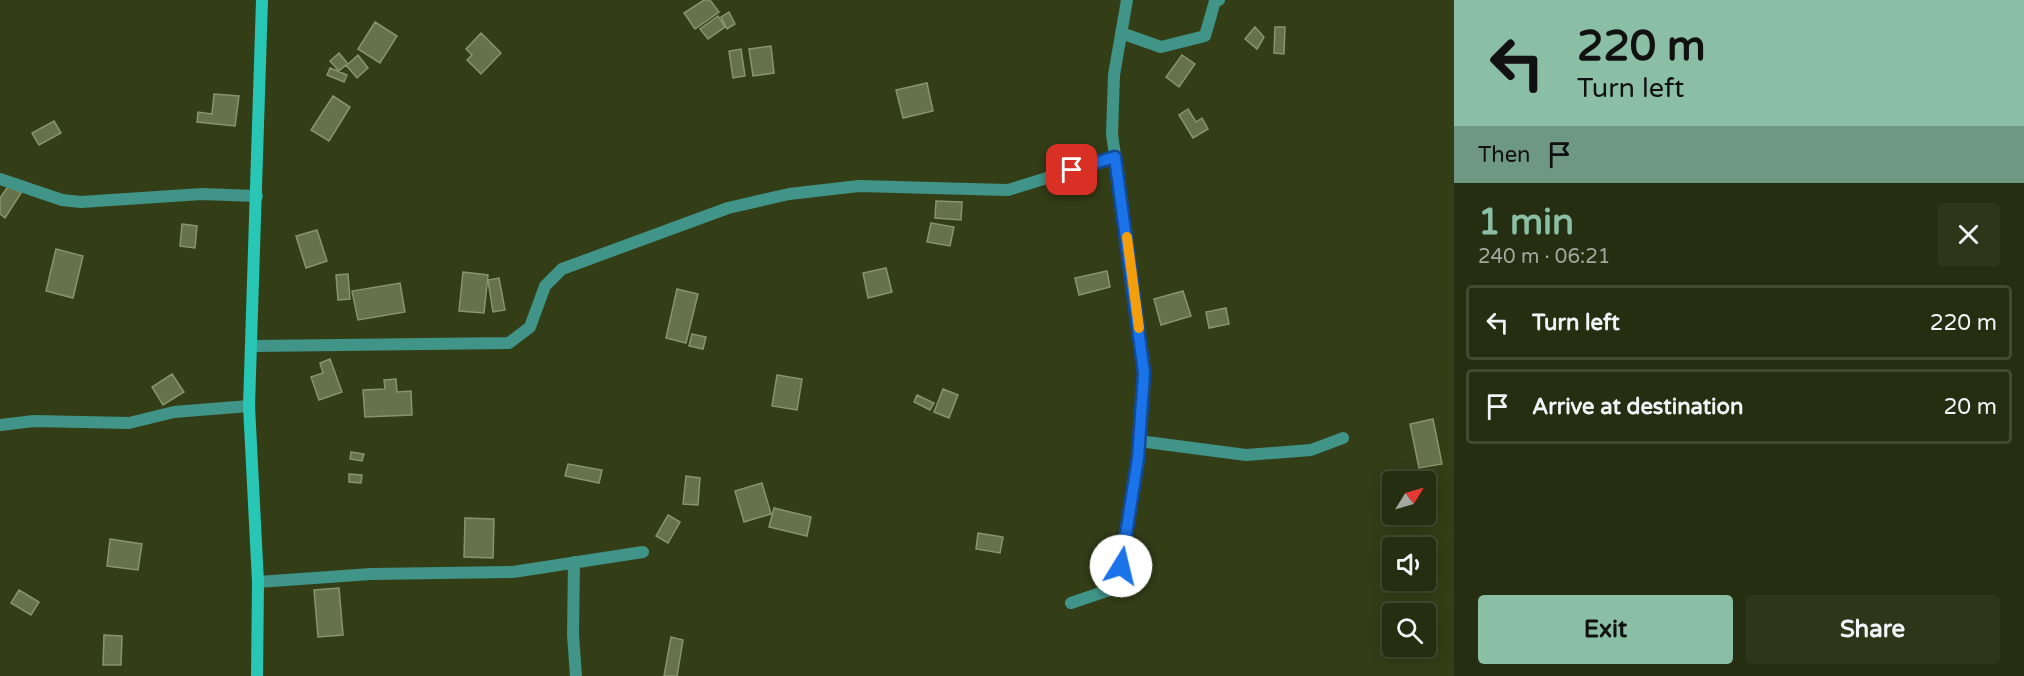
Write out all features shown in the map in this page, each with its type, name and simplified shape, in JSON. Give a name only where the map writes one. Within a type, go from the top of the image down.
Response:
[{"type":"main road","points":[[257,676],[258,582],[249,406],[262,0]]},
{"type":"street","points":[[1071,603],[1118,587],[1139,441],[1144,373],[1112,134],[1114,75],[1127,0]]},
{"type":"street","points":[[1121,33],[1161,47],[1205,36],[1215,1],[1219,0]]},
{"type":"street","points":[[252,346],[509,343],[530,327],[545,286],[562,269],[728,208],[789,194],[859,186],[1008,190],[1115,157]]},
{"type":"street","points":[[0,179],[62,200],[81,202],[202,194],[257,196]]},
{"type":"street","points":[[0,426],[34,421],[129,423],[174,412],[249,406]]},
{"type":"street","points":[[1139,441],[1246,455],[1311,450],[1343,438]]},
{"type":"street","points":[[258,582],[370,574],[513,572],[643,552]]},
{"type":"street","points":[[574,562],[573,635],[576,676]]},
{"type":"building","points":[[704,0],[710,0],[719,12],[695,29],[684,13]]},
{"type":"building","points":[[729,12],[735,24],[727,29],[721,17]]},
{"type":"building","points":[[718,16],[725,27],[708,39],[700,29]]},
{"type":"building","points":[[375,22],[397,36],[380,63],[358,49]]},
{"type":"building","points":[[1255,27],[1264,37],[1257,49],[1245,39]]},
{"type":"building","points":[[1275,27],[1285,27],[1284,54],[1274,53]]},
{"type":"building","points":[[481,33],[501,53],[481,74],[467,60],[472,55],[466,49]]},
{"type":"building","points":[[771,46],[774,73],[753,76],[749,49]]},
{"type":"building","points":[[741,49],[745,76],[733,78],[729,51]]},
{"type":"building","points":[[339,53],[348,64],[358,55],[368,68],[357,78],[346,65],[339,71],[330,61]]},
{"type":"building","points":[[1182,55],[1195,64],[1179,87],[1166,77]]},
{"type":"building","points":[[330,68],[347,75],[344,82],[327,75]]},
{"type":"building","points":[[927,83],[933,111],[903,118],[896,90]]},
{"type":"building","points":[[214,94],[239,96],[235,126],[197,122],[198,112],[212,114]]},
{"type":"building","points":[[333,96],[350,107],[329,141],[311,130]]},
{"type":"building","points":[[1188,109],[1196,122],[1202,118],[1208,129],[1193,138],[1179,115]]},
{"type":"building","points":[[54,121],[61,133],[39,145],[32,133]]},
{"type":"building","points":[[9,185],[21,193],[5,218],[0,214],[0,198]]},
{"type":"building","points":[[936,201],[962,202],[961,220],[935,218]]},
{"type":"building","points":[[931,223],[954,227],[950,246],[927,242]]},
{"type":"building","points":[[182,224],[197,226],[195,248],[180,246]]},
{"type":"building","points":[[317,230],[327,261],[306,268],[296,236]]},
{"type":"building","points":[[56,249],[83,256],[73,298],[46,291]]},
{"type":"building","points":[[886,268],[892,292],[868,298],[863,273]]},
{"type":"building","points":[[1107,271],[1110,287],[1079,295],[1075,278]]},
{"type":"building","points":[[463,272],[488,275],[484,313],[459,311]]},
{"type":"building","points":[[348,274],[350,299],[338,300],[336,275]]},
{"type":"building","points":[[499,278],[505,310],[493,312],[488,280]]},
{"type":"building","points":[[400,283],[405,312],[358,320],[352,291]]},
{"type":"building","points":[[677,289],[698,294],[686,343],[666,338]]},
{"type":"building","points":[[1183,291],[1191,316],[1161,325],[1154,299]]},
{"type":"building","points":[[1226,308],[1229,324],[1209,328],[1206,312]]},
{"type":"building","points":[[692,334],[706,337],[703,349],[689,346]]},
{"type":"building","points":[[330,359],[342,392],[319,400],[311,377],[323,373],[320,363]]},
{"type":"building","points":[[172,374],[184,392],[163,405],[152,387]]},
{"type":"building","points":[[777,375],[802,379],[797,410],[772,406]]},
{"type":"building","points":[[396,379],[397,392],[411,391],[412,415],[365,417],[363,390],[385,389],[384,380]]},
{"type":"building","points":[[943,389],[958,395],[949,418],[934,412]]},
{"type":"building","points":[[917,395],[934,403],[930,410],[914,402]]},
{"type":"building","points":[[1433,419],[1442,464],[1419,468],[1410,424]]},
{"type":"building","points":[[351,452],[364,454],[362,461],[350,459]]},
{"type":"building","points":[[568,464],[602,470],[599,483],[565,476]]},
{"type":"building","points":[[349,474],[362,475],[361,483],[349,482]]},
{"type":"building","points":[[686,476],[700,478],[698,505],[683,504]]},
{"type":"building","points":[[762,483],[771,514],[744,522],[735,491]]},
{"type":"building","points":[[774,508],[811,517],[807,536],[769,527]]},
{"type":"building","points":[[668,515],[680,522],[668,543],[656,536]]},
{"type":"building","points":[[465,518],[494,519],[493,558],[464,557]]},
{"type":"building","points":[[978,533],[1003,537],[1000,553],[976,549]]},
{"type":"building","points":[[110,539],[142,544],[138,570],[107,566]]},
{"type":"building","points":[[339,588],[343,635],[318,637],[314,590]]},
{"type":"building","points":[[19,590],[39,602],[31,615],[11,603]]},
{"type":"building","points":[[104,635],[122,636],[121,665],[103,665]]},
{"type":"building","points":[[671,637],[683,640],[677,676],[664,676]]},
{"type":"slow traffic","points":[[1127,237],[1139,328]]},
{"type":"route","points":[[1072,170],[1115,157],[1144,373],[1138,458],[1121,566]]}]
